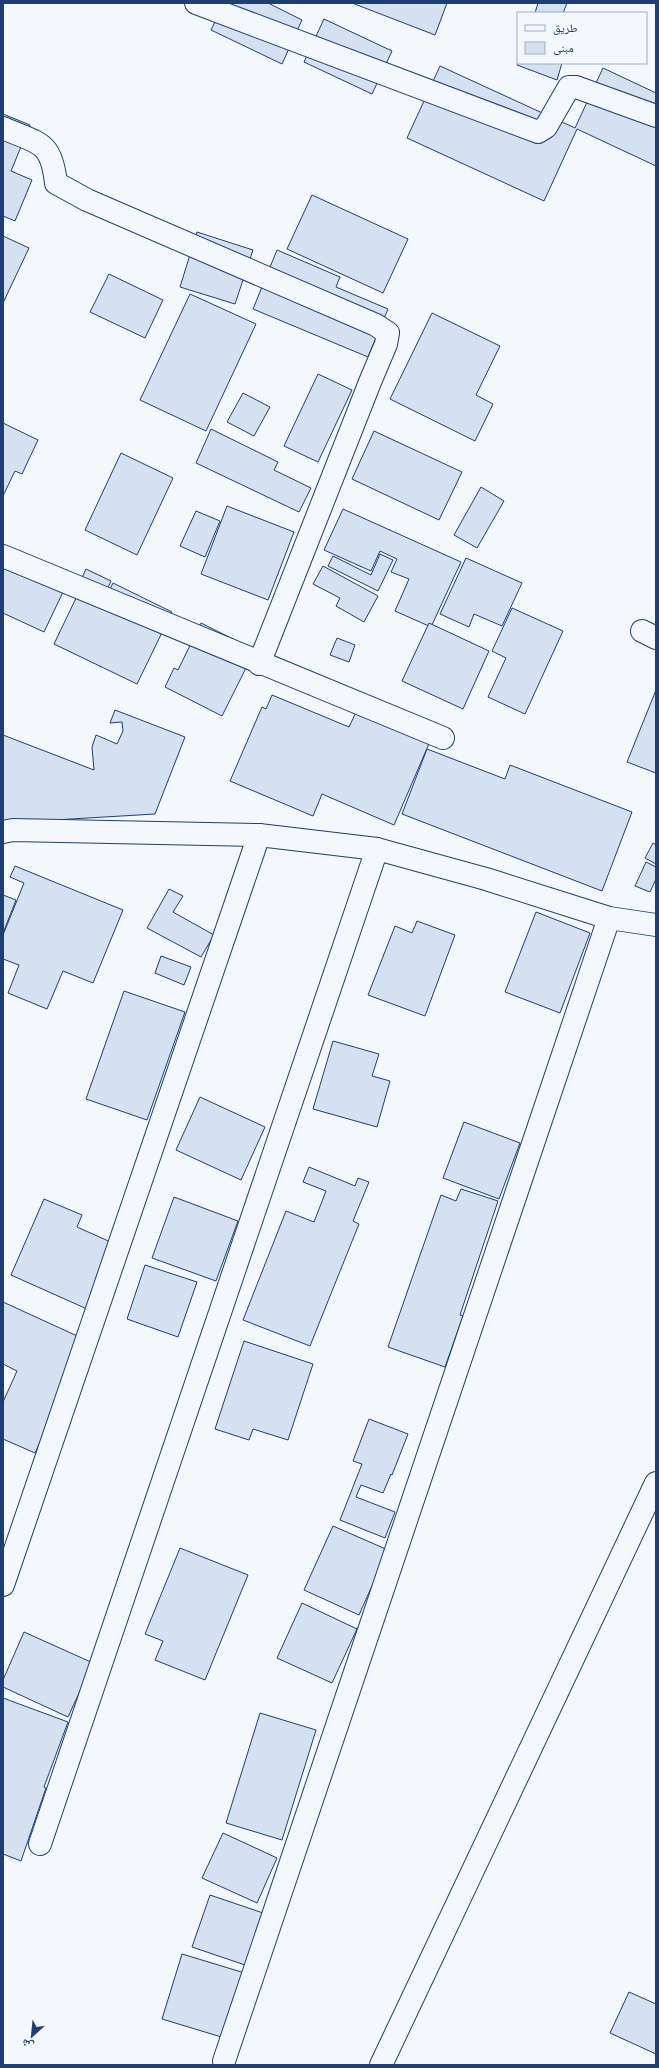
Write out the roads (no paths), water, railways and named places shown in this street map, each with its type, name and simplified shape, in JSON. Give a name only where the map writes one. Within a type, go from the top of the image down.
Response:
[{"type":"street","points":[[196,3],[538,132],[546,127],[569,87],[576,86],[656,116]]},
{"type":"street","points":[[3,128],[44,146],[54,162],[56,183],[87,200],[369,322],[388,333],[386,344],[259,664]]},
{"type":"street","points":[[3,556],[259,664],[443,738]]},
{"type":"street","points":[[3,832],[13,830],[259,835],[377,849],[486,879],[609,918],[656,925]]},
{"type":"street","points":[[3,1585],[259,835]]},
{"type":"street","points":[[40,1844],[377,849]]},
{"type":"street","points":[[224,2061],[609,918]]},
{"type":"street","points":[[381,2065],[656,1483]]}]
